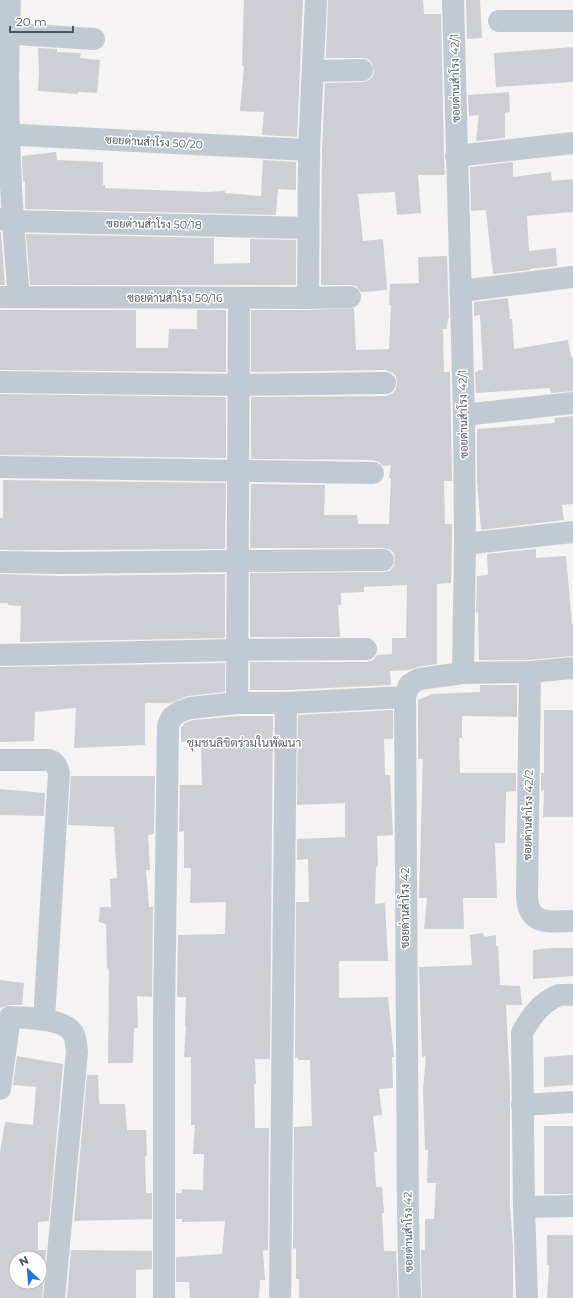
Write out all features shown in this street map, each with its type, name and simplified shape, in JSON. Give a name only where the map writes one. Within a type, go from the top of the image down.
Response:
[{"type":"street","points":[[9,297],[4,134],[4,34],[10,0]]},
{"type":"street","points":[[308,298],[308,150],[316,0]]},
{"type":"street","name":"ซอยด่านสำโรง 42/1","points":[[454,0],[456,156],[464,415],[465,544],[463,673]]},
{"type":"street","points":[[499,21],[573,21]]},
{"type":"street","points":[[4,34],[94,39]]},
{"type":"street","points":[[313,71],[362,70]]},
{"type":"street","name":"ซอยด่านสำโรง 50/20","points":[[4,134],[308,150]]},
{"type":"street","points":[[456,156],[573,143]]},
{"type":"street","name":"ซอยด่านสำโรง 50/18","points":[[6,220],[308,228]]},
{"type":"street","points":[[461,291],[573,277]]},
{"type":"street","name":"ซอยด่านสำโรง 50/16","points":[[9,297],[350,297]]},
{"type":"street","points":[[237,703],[239,298]]},
{"type":"street","points":[[0,382],[238,385],[385,384]]},
{"type":"street","points":[[464,415],[573,403]]},
{"type":"street","points":[[0,467],[373,473]]},
{"type":"street","points":[[465,544],[573,532]]},
{"type":"street","points":[[0,562],[60,563],[383,560]]},
{"type":"street","points":[[0,655],[366,649]]},
{"type":"street","name":"ซอยด่านสำโรง 42","points":[[410,1298],[407,1161],[405,698],[409,685],[419,679],[463,673],[530,672],[573,668]]},
{"type":"street","name":"ซอยด่านสำโรง 42/2","points":[[530,672],[528,909],[534,916],[543,920],[573,921]]},
{"type":"street","points":[[164,1298],[164,1016],[168,725],[172,718],[179,712],[190,708],[237,703],[286,703],[405,698]]},
{"type":"street","points":[[280,1298],[286,703]]},
{"type":"street","points":[[0,760],[49,760],[53,761],[59,773],[44,1019]]},
{"type":"street","points":[[528,1298],[524,1207],[522,1033],[528,1022],[541,1006],[558,996],[573,995]]},
{"type":"street","points":[[0,1089],[5,1016],[44,1019],[67,1026],[75,1039],[77,1051],[54,1298]]},
{"type":"street","points":[[522,1105],[573,1102]]},
{"type":"street","points":[[524,1207],[573,1206]]},
{"type":"building","points":[[244,0],[303,0],[297,137],[262,135],[264,112],[240,111],[244,66],[242,66]]},
{"type":"building","points":[[328,0],[423,0],[424,14],[441,14],[445,175],[418,175],[421,213],[397,215],[395,192],[358,194],[363,241],[383,239],[387,290],[361,292],[356,286],[321,285],[322,150],[325,83],[363,82],[369,80],[373,76],[374,70],[372,63],[368,59],[326,58]]},
{"type":"building","points":[[466,0],[480,0],[482,38],[467,39]]},
{"type":"building","points":[[573,47],[573,82],[496,87],[494,53]]},
{"type":"building","points":[[38,48],[57,49],[57,52],[81,53],[80,58],[100,60],[97,93],[78,92],[78,94],[38,91]]},
{"type":"building","points":[[509,92],[510,112],[505,113],[505,138],[476,141],[479,115],[469,116],[468,95]]},
{"type":"building","points":[[56,152],[57,160],[103,162],[103,185],[105,185],[105,188],[206,192],[225,191],[225,193],[261,196],[263,160],[296,162],[296,190],[278,189],[276,215],[25,209],[25,181],[23,181],[22,156]]},
{"type":"building","points":[[513,162],[513,177],[551,172],[552,181],[573,179],[573,212],[527,216],[529,251],[556,248],[557,266],[493,274],[486,210],[471,211],[470,167]]},
{"type":"building","points":[[1,232],[5,285],[0,285]]},
{"type":"building","points":[[26,234],[214,238],[214,264],[250,263],[250,239],[296,240],[296,285],[30,285]]},
{"type":"building","points":[[447,256],[449,319],[447,329],[443,329],[444,372],[450,372],[452,481],[444,481],[445,524],[452,524],[451,583],[437,584],[437,664],[417,667],[409,670],[390,671],[391,685],[286,690],[250,690],[250,662],[366,662],[373,660],[377,655],[392,654],[392,638],[406,638],[407,585],[364,587],[364,592],[341,593],[341,605],[338,605],[340,637],[250,637],[250,573],[383,572],[390,571],[394,566],[395,560],[394,553],[389,549],[383,548],[250,548],[251,484],[325,485],[324,515],[357,515],[358,524],[389,524],[391,478],[389,478],[391,465],[383,466],[379,462],[373,460],[251,459],[251,397],[385,396],[392,394],[396,389],[397,383],[396,376],[385,370],[251,372],[251,310],[354,308],[356,350],[389,349],[391,305],[389,305],[390,284],[419,283],[418,257]]},
{"type":"building","points":[[508,298],[510,319],[512,319],[514,349],[568,340],[571,357],[573,357],[573,391],[551,393],[550,388],[476,393],[475,372],[478,372],[478,370],[483,370],[480,315],[474,316],[474,302]]},
{"type":"building","points":[[0,310],[136,310],[136,348],[168,348],[169,329],[197,329],[197,310],[226,310],[226,372],[0,370]]},
{"type":"building","points":[[0,394],[226,397],[226,458],[0,455]]},
{"type":"building","points":[[573,416],[573,504],[562,505],[564,520],[481,530],[477,482],[477,429],[555,423],[554,418]]},
{"type":"building","points":[[3,480],[226,483],[225,549],[0,550],[0,518],[3,518]]},
{"type":"building","points":[[536,549],[536,558],[566,556],[573,624],[573,656],[529,660],[479,660],[478,612],[476,613],[477,576],[488,575],[487,554]]},
{"type":"building","points":[[0,574],[60,576],[225,574],[225,638],[20,642],[21,606],[0,603]]},
{"type":"building","points":[[225,663],[225,692],[188,696],[170,703],[145,703],[145,745],[74,748],[76,708],[35,712],[34,741],[0,742],[0,667]]},
{"type":"building","points":[[480,685],[517,685],[517,717],[462,716],[462,738],[459,738],[460,773],[516,773],[516,791],[506,792],[505,843],[495,843],[497,898],[463,898],[464,929],[424,929],[427,898],[419,898],[423,759],[418,759],[418,700],[432,694],[480,692]]},
{"type":"building","points":[[393,710],[393,739],[384,739],[385,775],[390,775],[393,835],[377,836],[378,866],[376,867],[375,904],[385,903],[388,961],[339,961],[339,998],[388,997],[394,1057],[392,1057],[393,1088],[379,1089],[382,1115],[373,1116],[377,1152],[374,1152],[376,1187],[382,1187],[384,1251],[396,1251],[398,1298],[299,1298],[299,1279],[296,1279],[296,1248],[293,1249],[294,1127],[312,1126],[310,1060],[298,1060],[298,1058],[295,1058],[296,902],[309,902],[308,859],[297,860],[297,839],[345,837],[345,803],[297,805],[298,715]]},
{"type":"building","points":[[544,710],[573,710],[573,817],[543,817],[544,790],[541,791],[541,773],[544,773]]},
{"type":"building","points":[[238,716],[273,716],[270,1059],[255,1059],[256,1084],[254,1084],[255,1128],[269,1128],[268,1250],[263,1251],[265,1280],[260,1280],[259,1298],[190,1298],[189,1282],[176,1282],[176,1257],[222,1254],[225,1221],[182,1222],[182,1219],[176,1219],[176,1193],[182,1193],[182,1189],[203,1190],[204,1154],[193,1154],[195,1125],[191,1125],[191,1057],[184,1057],[186,997],[177,997],[178,935],[225,934],[226,902],[190,903],[191,868],[184,868],[184,831],[179,832],[180,785],[202,785],[201,741],[181,742],[181,728],[185,723],[193,720]]},
{"type":"building","points":[[71,776],[155,776],[154,834],[148,835],[150,870],[146,870],[149,907],[153,907],[152,997],[137,996],[138,1028],[134,1028],[133,1063],[108,1063],[109,968],[107,969],[106,924],[99,922],[100,907],[111,907],[110,879],[117,878],[114,827],[68,825]]},
{"type":"building","points":[[0,789],[45,793],[44,816],[0,815]]},
{"type":"building","points":[[482,933],[485,937],[496,935],[500,985],[520,986],[522,1005],[506,1005],[510,1087],[510,1206],[513,1247],[513,1298],[422,1298],[421,1250],[425,1250],[425,1219],[434,1219],[436,1183],[427,1183],[428,1150],[425,1150],[423,1090],[426,1056],[422,1057],[419,967],[472,965],[470,935]]},
{"type":"building","points":[[573,948],[573,976],[533,979],[533,950]]},
{"type":"building","points":[[0,980],[24,983],[22,1005],[10,1005],[0,1008]]},
{"type":"building","points":[[573,1055],[573,1085],[544,1087],[544,1057]]},
{"type":"building","points":[[17,1056],[63,1064],[49,1221],[38,1222],[38,1250],[8,1250],[8,1290],[43,1290],[42,1298],[0,1298],[0,1153],[5,1122],[33,1125],[36,1087],[13,1085]]},
{"type":"building","points":[[87,1075],[98,1075],[100,1104],[125,1104],[127,1130],[146,1130],[146,1193],[152,1193],[152,1219],[74,1221]]},
{"type":"building","points":[[544,1126],[573,1126],[573,1194],[544,1194]]},
{"type":"building","points":[[547,1235],[573,1235],[573,1298],[547,1298],[549,1265],[547,1265]]},
{"type":"building","points":[[71,1250],[152,1251],[152,1269],[136,1270],[136,1298],[67,1298]]},
{"type":"district","name":"ชุมชนลิขิตร่วมในพัฒนา","points":[[244,743]]}]
